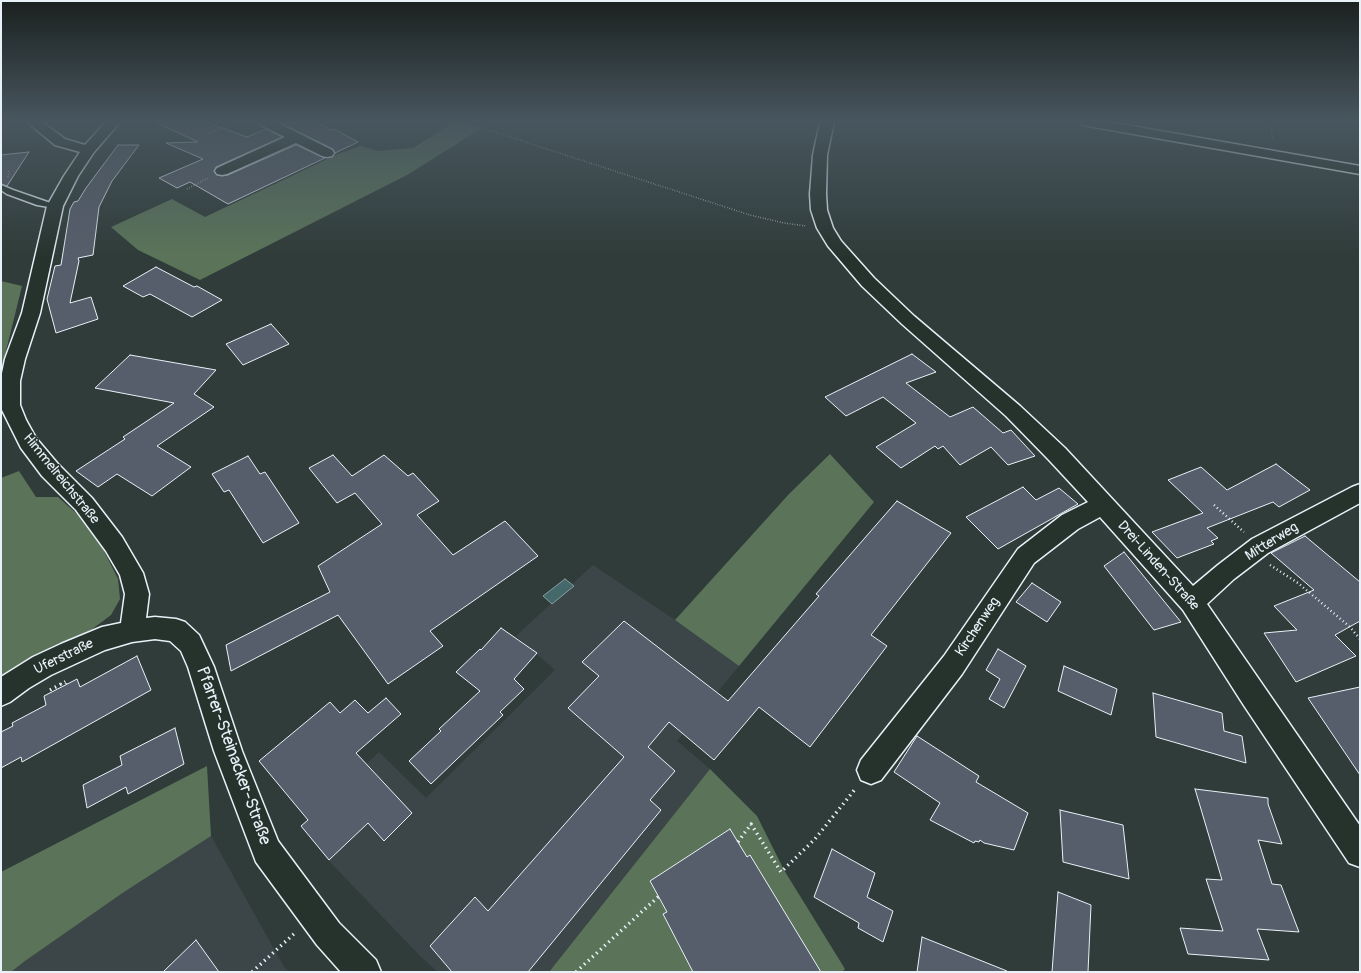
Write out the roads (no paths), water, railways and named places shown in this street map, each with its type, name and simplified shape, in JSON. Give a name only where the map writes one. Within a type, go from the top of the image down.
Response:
[{"type":"street","name":"Himmelreichstraße","points":[[77,167],[56,206],[31,313],[15,359],[10,381],[10,405],[28,443],[50,470],[84,504],[114,544],[131,573],[137,594],[132,631]]},
{"type":"street","points":[[222,171],[230,167]]},
{"type":"street","name":"Drei-Linden-Straße","points":[[819,167],[819,210],[825,228],[846,259],[908,320],[1013,411],[1057,454],[1192,602],[1253,695],[1360,852]]},
{"type":"street","points":[[1345,167],[1360,170]]},
{"type":"street","name":"Mitterweg","points":[[1192,602],[1226,572],[1256,550],[1360,493]]},
{"type":"street","name":"Kirchenweg","points":[[870,770],[953,665],[1026,556],[1070,522],[1103,505]]},
{"type":"street","name":"Pfarrer-Steinacker-Straße","points":[[132,631],[155,628],[176,630],[190,643],[201,667],[245,799],[267,851],[328,934],[364,972]]},
{"type":"street","name":"Uferstraße","points":[[1,693],[20,679],[70,652],[102,639],[132,631]]},
{"type":"lane","points":[[1,187],[10,192],[40,203],[56,206]]},
{"type":"water","points":[[565,579],[574,586],[552,604],[543,596]]}]
